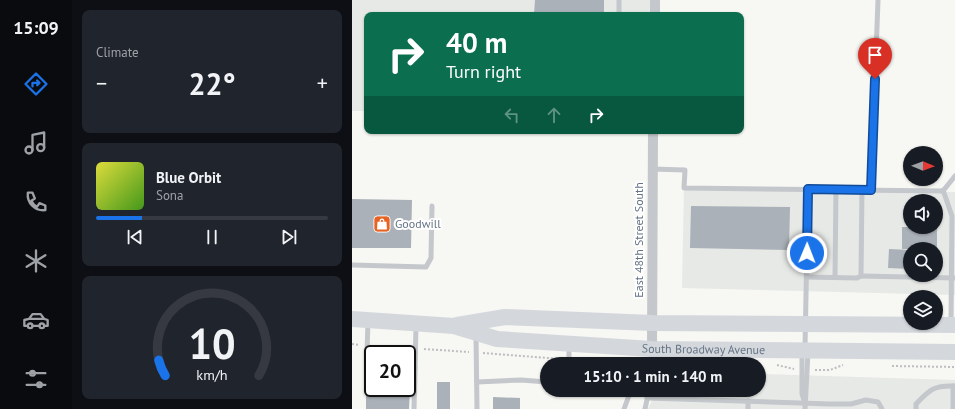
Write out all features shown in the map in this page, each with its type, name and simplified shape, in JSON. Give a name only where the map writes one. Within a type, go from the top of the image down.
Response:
[{"type":"main road","name":"South Broadway Avenue","points":[[454,326],[506,317],[653,323],[953,325]]},
{"type":"main road","name":"South Broadway Avenue","points":[[352,319],[454,326],[497,339],[569,356],[651,356],[805,349],[955,352]]},
{"type":"street","points":[[655,0],[655,12]]},
{"type":"street","name":"East 48th Street South","points":[[651,356],[653,323],[653,134]]},
{"type":"lane","points":[[619,0],[619,12]]},
{"type":"lane","points":[[871,190],[878,0]]},
{"type":"lane","points":[[652,169],[685,170],[684,188],[943,190],[955,176]]},
{"type":"lane","points":[[805,406],[802,394],[806,325],[808,189]]},
{"type":"lane","points":[[835,277],[836,189]]},
{"type":"lane","points":[[861,276],[862,190]]},
{"type":"lane","points":[[943,190],[952,216],[953,325]]},
{"type":"lane","points":[[352,265],[426,267],[431,258],[432,206]]},
{"type":"lane","points":[[806,277],[857,278],[861,276],[953,278]]},
{"type":"lane","points":[[367,345],[368,320]]},
{"type":"lane","points":[[415,345],[416,323]]},
{"type":"lane","points":[[476,333],[477,409]]},
{"type":"lane","points":[[477,382],[521,380],[540,381]]},
{"type":"lane","points":[[916,409],[916,404],[932,389],[937,387],[954,386],[953,409]]},
{"type":"lane","points":[[414,397],[414,409]]},
{"type":"lane","points":[[624,409],[628,397]]},
{"type":"lane","points":[[645,409],[647,398],[748,401],[805,406],[851,406],[866,400],[878,402],[882,409]]},
{"type":"lane","points":[[748,401],[748,409]]},
{"type":"path","points":[[352,344],[364,346]]},
{"type":"path","points":[[416,348],[476,353],[569,356]]},
{"type":"shaded area","points":[[352,0],[655,0],[654,12],[364,12],[364,111],[352,111]]},
{"type":"shaded area","points":[[684,188],[955,192],[955,295],[943,295],[943,290],[903,290],[903,294],[682,288]]},
{"type":"shaded area","points":[[766,374],[955,380],[955,409],[648,409],[654,397],[766,397]]},
{"type":"building","points":[[535,0],[604,0],[604,12],[534,12]]},
{"type":"building","name":"Goodwill","points":[[352,199],[412,200],[411,248],[352,248]]},
{"type":"building","points":[[691,206],[790,207],[789,250],[690,248]]},
{"type":"building","points":[[902,227],[903,234],[937,234],[937,242],[903,242],[902,249]]},
{"type":"building","points":[[889,249],[903,250],[903,269],[888,268]]},
{"type":"building","points":[[437,382],[450,382],[450,409],[437,409]]},
{"type":"building","points":[[366,397],[410,397],[409,409],[366,409]]},
{"type":"building","points":[[493,397],[520,398],[520,409],[493,409]]},
{"type":"place","name":"Goodwill","points":[[382,224]]},
{"type":"route","points":[[807,253],[808,189],[871,190],[875,79]]}]
